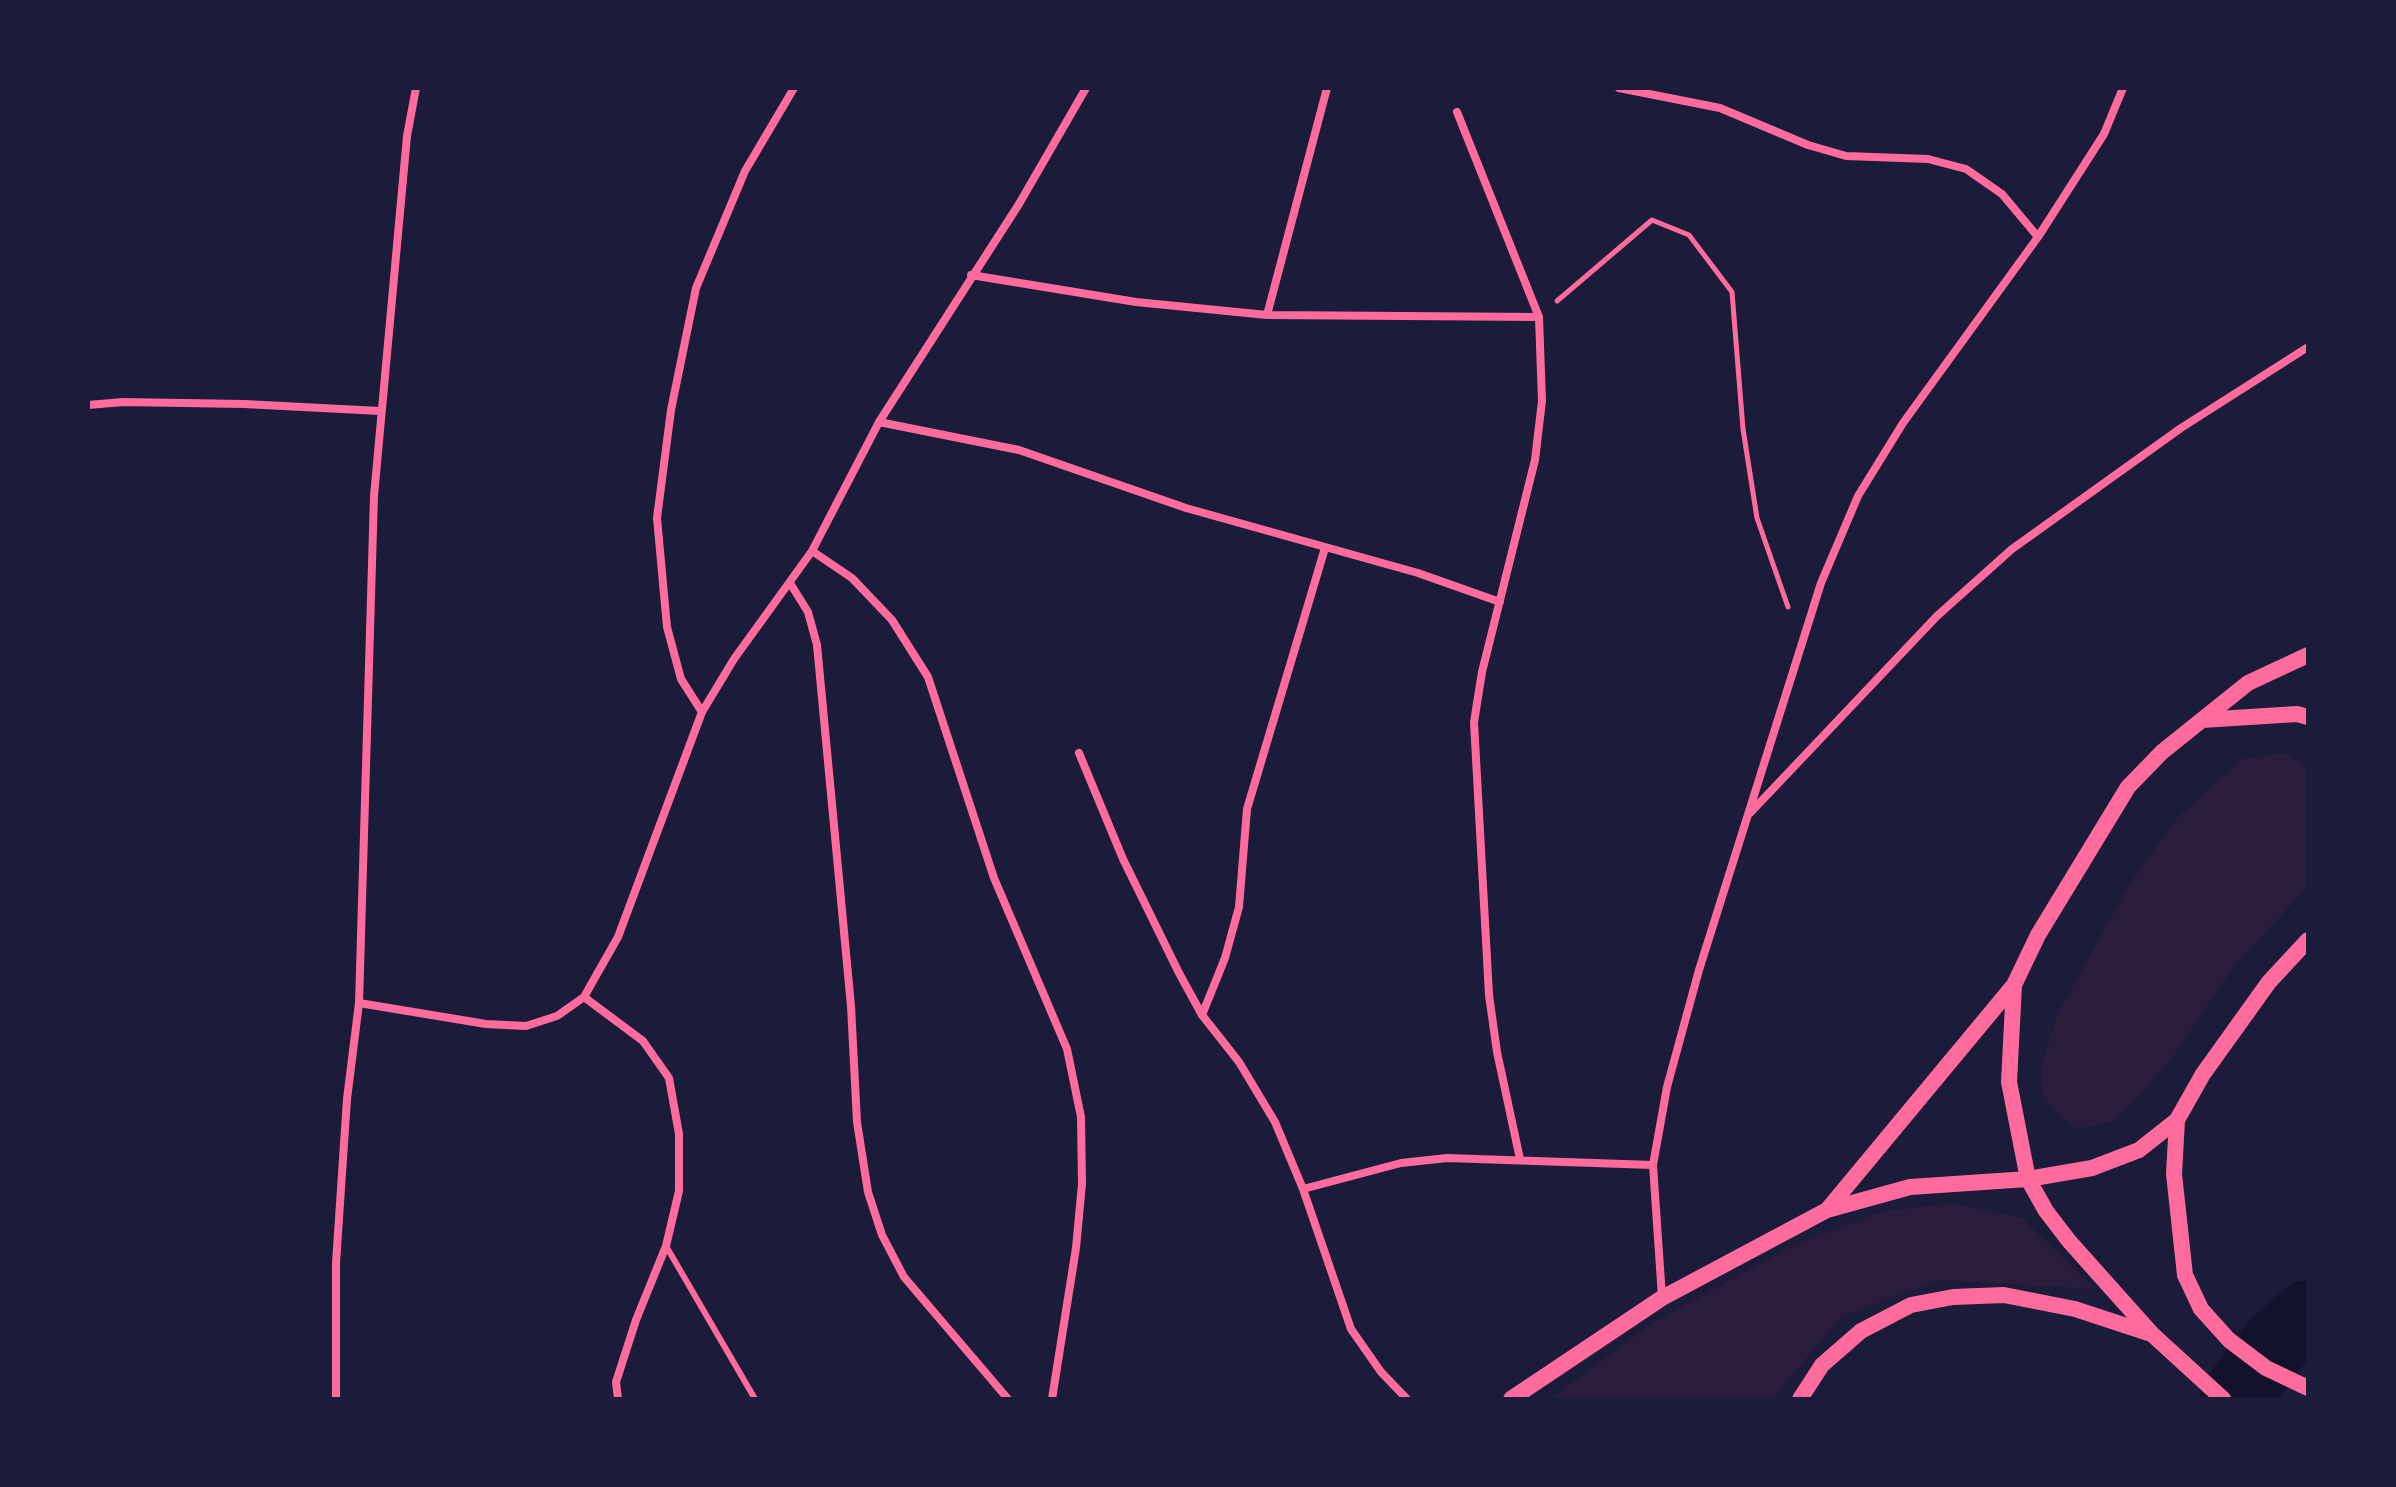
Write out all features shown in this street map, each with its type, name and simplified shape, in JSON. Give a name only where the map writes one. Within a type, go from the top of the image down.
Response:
[{"type":"main road","points":[[1827,1210],[2014,985],[2038,935],[2128,787],[2200,720],[2248,683],[2308,655]]},
{"type":"main road","points":[[2200,720],[2282,715],[2308,717]]},
{"type":"main road","points":[[1511,1399],[1662,1298],[1827,1210],[1910,1187],[2028,1179],[2115,1161],[2139,1150],[2177,1120],[2236,1025],[2308,940]]},
{"type":"main road","points":[[2014,985],[2009,1082],[2028,1179],[2046,1211],[2069,1241],[2153,1335],[2223,1399]]},
{"type":"main road","points":[[2177,1120],[2176,1204],[2185,1275],[2201,1309],[2229,1340],[2266,1368],[2308,1388]]},
{"type":"main road","points":[[1800,1399],[1822,1365],[1861,1331],[1911,1305],[1953,1297],[2004,1295],[2075,1309],[2153,1335]]},
{"type":"street","points":[[336,1399],[336,1263],[347,1099],[359,1003],[380,411],[407,136],[416,88]]},
{"type":"street","points":[[702,712],[681,679],[667,627],[657,518],[671,410],[696,288],[745,171],[794,88]]},
{"type":"street","points":[[359,1003],[486,1024],[526,1026],[557,1016],[584,997],[618,937],[702,712],[734,659],[812,551],[879,422],[1019,204],[1086,88]]},
{"type":"street","points":[[1267,315],[1327,88]]},
{"type":"street","points":[[1619,88],[1720,108],[1808,145],[1846,156],[1928,159],[1966,169],[2002,194],[2038,237]]},
{"type":"street","points":[[1662,1298],[1653,1165],[1667,1087],[1800,642],[1858,496],[1903,423],[2038,237],[2104,134],[2123,88]]},
{"type":"street","points":[[1457,112],[1539,317],[1542,401],[1535,460],[1474,722],[1489,995],[1520,1159]]},
{"type":"street","points":[[971,275],[1136,302],[1267,315],[1539,317]]},
{"type":"street","points":[[1747,817],[1937,616],[2012,549],[2181,428],[2308,347]]},
{"type":"street","points":[[88,405],[123,402],[244,404],[380,411]]},
{"type":"street","points":[[879,422],[1019,450],[1186,508],[1418,573],[1500,602]]},
{"type":"street","points":[[1202,1015],[1225,958],[1239,907],[1247,809],[1325,548]]},
{"type":"street","points":[[812,551],[852,578],[892,620],[928,677],[994,878],[1067,1049],[1081,1117],[1082,1184],[1076,1248],[1052,1399]]},
{"type":"street","points":[[790,583],[808,612],[817,645],[851,1006],[857,1122],[868,1192],[882,1235],[904,1277],[1008,1399]]},
{"type":"street","points":[[1079,753],[1123,859],[1202,1015],[1239,1062],[1275,1122],[1303,1189],[1351,1329],[1381,1372],[1407,1399]]},
{"type":"street","points":[[584,997],[643,1041],[669,1078],[679,1134],[679,1191],[666,1246],[616,1382],[618,1399]]},
{"type":"street","points":[[1303,1189],[1401,1163],[1447,1158],[1653,1165]]},
{"type":"lane","points":[[666,1246],[755,1399]]},
{"type":"path","points":[[1539,317],[1652,220],[1689,235],[1732,292],[1743,429],[1757,518],[1800,642]]},
{"type":"shaded area","points":[[2284,753],[2308,767],[2308,887],[2235,965],[2172,1058],[2134,1101],[2111,1122],[2076,1129],[2044,1101],[2040,1070],[2058,1013],[2130,883],[2177,818],[2242,759]]},
{"type":"shaded area","points":[[1951,1203],[2022,1218],[2095,1289],[1940,1280],[1842,1316],[1772,1399],[1550,1399],[1651,1324],[1796,1244],[1881,1212]]},
{"type":"waterway","points":[[2234,1399],[2276,1343],[2308,1315]]}]
